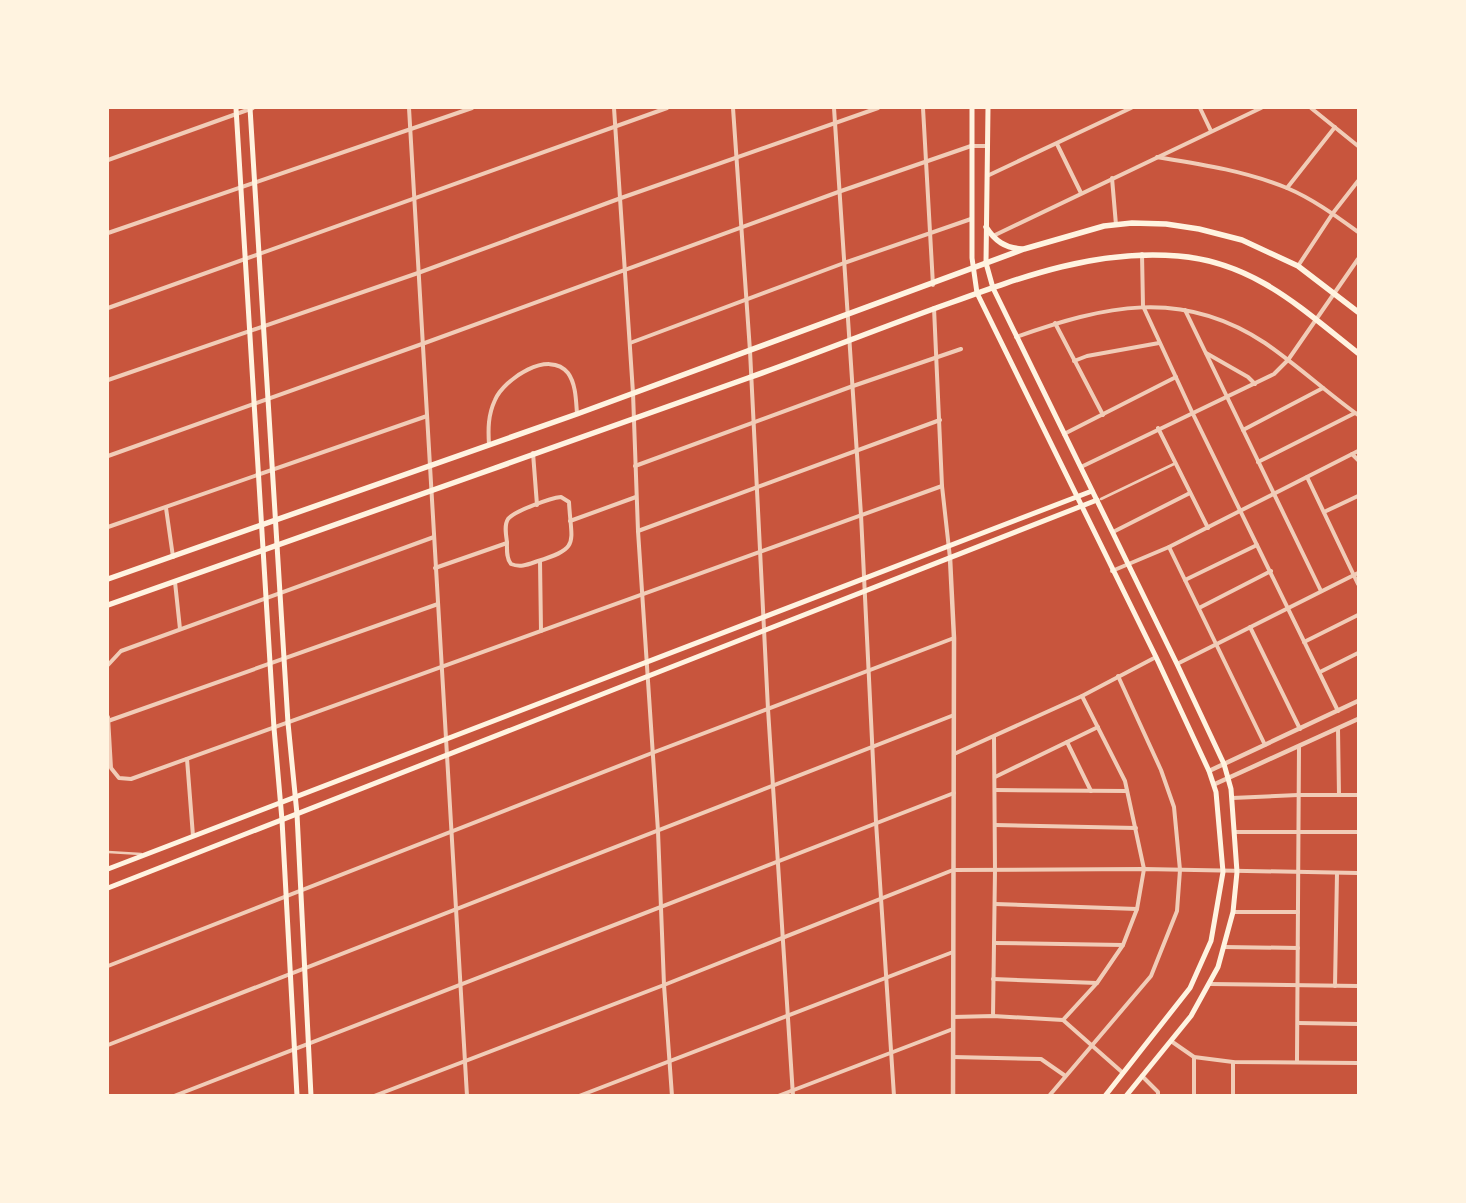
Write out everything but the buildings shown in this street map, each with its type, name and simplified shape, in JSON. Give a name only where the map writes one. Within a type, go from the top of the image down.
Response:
[{"type":"main road","points":[[251,108],[288,723],[297,814],[311,1096]]},
{"type":"main road","points":[[972,108],[972,268],[977,293],[1078,496],[1112,572],[1156,658],[1215,784],[1223,872],[1215,926],[1200,968],[1190,988],[1174,1011],[1105,1096]]},
{"type":"main road","points":[[988,108],[986,263],[993,288],[1092,491],[1099,500],[1224,764],[1232,798],[1236,832],[1237,872],[1233,912],[1224,947],[1210,984],[1190,1016],[1126,1096]]},
{"type":"main road","points":[[236,110],[274,728],[282,820],[297,1096]]},
{"type":"main road","points":[[108,580],[633,394],[933,285],[1024,249],[1116,225],[1166,224],[1213,232],[1242,240],[1298,266],[1358,312]]},
{"type":"main road","points":[[986,227],[992,236],[1005,246],[1024,249]]},
{"type":"main road","points":[[108,605],[750,377],[934,308],[1051,270],[1104,257],[1142,254],[1205,260],[1238,270],[1272,286],[1358,353]]},
{"type":"main road","points":[[108,869],[1092,491]]},
{"type":"main road","points":[[108,888],[1099,500]]},
{"type":"street","points":[[108,160],[236,110],[251,108]]},
{"type":"street","points":[[409,108],[467,1096]]},
{"type":"street","points":[[108,233],[472,108]]},
{"type":"street","points":[[614,108],[633,394],[636,497],[658,830],[664,985],[672,1096]]},
{"type":"street","points":[[108,308],[667,108]]},
{"type":"street","points":[[733,108],[740,228],[747,299],[766,630],[768,709],[793,1096]]},
{"type":"street","points":[[834,108],[861,515],[876,822],[894,1096]]},
{"type":"street","points":[[108,380],[418,273],[621,198],[878,108]]},
{"type":"street","points":[[923,108],[933,285]]},
{"type":"street","points":[[987,176],[1131,108]]},
{"type":"street","points":[[1200,108],[1211,131]]},
{"type":"street","points":[[992,236],[1261,108]]},
{"type":"street","points":[[1311,108],[1358,146]]},
{"type":"street","points":[[1287,188],[1335,127]]},
{"type":"street","points":[[1057,144],[1081,193]]},
{"type":"street","points":[[108,456],[926,161],[971,146],[987,146]]},
{"type":"street","points":[[1157,157],[1211,166],[1287,188],[1333,213],[1358,232]]},
{"type":"street","points":[[1112,178],[1116,225]]},
{"type":"street","points":[[1298,266],[1333,213],[1358,181]]},
{"type":"street","points":[[630,343],[844,263],[971,219]]},
{"type":"street","points":[[1142,254],[1143,306],[1192,412],[1338,711]]},
{"type":"street","points":[[1081,467],[1158,428],[1274,374],[1288,360],[1358,259]]},
{"type":"street","points":[[1016,337],[1079,316],[1143,306],[1185,310],[1232,324],[1264,342],[1357,414],[1258,462]]},
{"type":"street","points":[[934,308],[938,358],[942,486],[950,558],[954,638],[953,1096]]},
{"type":"street","points":[[1185,310],[1321,591]]},
{"type":"street","points":[[1055,323],[1103,415]]},
{"type":"street","points":[[1074,362],[1086,356],[1159,342]]},
{"type":"street","points":[[635,466],[853,386],[962,349]]},
{"type":"street","points":[[1206,352],[1248,377],[1255,384]]},
{"type":"street","points":[[489,445],[488,424],[496,398],[508,382],[534,367],[555,365],[567,372],[574,386],[577,414]]},
{"type":"street","points":[[1064,434],[1176,376]]},
{"type":"street","points":[[1243,430],[1323,388]]},
{"type":"street","points":[[110,527],[427,416]]},
{"type":"street","points":[[638,531],[940,420]]},
{"type":"street","points":[[1158,428],[1208,528]]},
{"type":"street","points":[[1112,572],[1208,528],[1358,451]]},
{"type":"street","points":[[533,454],[537,505]]},
{"type":"street","points":[[1352,454],[1358,460]]},
{"type":"street","points":[[1099,500],[1176,463]]},
{"type":"street","points":[[1308,477],[1356,574],[1358,584]]},
{"type":"street","points":[[108,717],[111,768],[119,778],[131,780],[942,486]]},
{"type":"street","points":[[1113,532],[1190,493]]},
{"type":"street","points":[[1324,512],[1358,496]]},
{"type":"street","points":[[570,522],[636,497]]},
{"type":"street","points":[[555,498],[565,498],[569,502],[570,522],[569,547],[560,554],[523,566],[512,564],[508,558],[506,526],[508,519],[516,513],[555,498]]},
{"type":"street","points":[[166,508],[173,557]]},
{"type":"street","points":[[108,665],[121,651],[434,537]]},
{"type":"street","points":[[435,568],[507,543]]},
{"type":"street","points":[[1185,580],[1257,544]]},
{"type":"street","points":[[1169,547],[1265,745]]},
{"type":"street","points":[[540,561],[541,631]]},
{"type":"street","points":[[1199,608],[1271,572]]},
{"type":"street","points":[[1177,664],[1356,574]]},
{"type":"street","points":[[175,582],[180,629]]},
{"type":"street","points":[[108,721],[438,604]]},
{"type":"street","points":[[1304,642],[1358,615]]},
{"type":"street","points":[[1250,627],[1300,729]]},
{"type":"street","points":[[108,966],[652,753],[954,638]]},
{"type":"street","points":[[1320,672],[1358,653]]},
{"type":"street","points":[[954,754],[1082,696],[1156,658]]},
{"type":"street","points":[[1049,1096],[1064,1076],[1151,976],[1177,911],[1180,870],[1174,807],[1161,770],[1118,676]]},
{"type":"street","points":[[1062,1020],[1097,983],[1123,945],[1137,909],[1144,869],[1125,781],[1082,696]]},
{"type":"street","points":[[1210,771],[1358,701]]},
{"type":"street","points":[[108,1045],[954,715]]},
{"type":"street","points":[[1215,784],[1358,719]]},
{"type":"street","points":[[995,777],[1098,727]]},
{"type":"street","points":[[1338,729],[1339,795]]},
{"type":"street","points":[[993,1016],[995,904],[994,737]]},
{"type":"street","points":[[1067,742],[1092,791]]},
{"type":"street","points":[[1297,1061],[1299,747]]},
{"type":"street","points":[[187,759],[192,836]]},
{"type":"street","points":[[995,790],[1127,791]]},
{"type":"street","points":[[174,1096],[460,984],[778,863],[876,822],[954,793]]},
{"type":"street","points":[[1232,798],[1358,795]]},
{"type":"street","points":[[995,825],[1136,828]]},
{"type":"street","points":[[1236,832],[1358,832]]},
{"type":"street","points":[[108,852],[146,854]]},
{"type":"street","points":[[374,1096],[664,985],[954,870],[1144,869],[1223,872],[1358,873]]},
{"type":"street","points":[[1335,986],[1337,873]]},
{"type":"street","points":[[995,904],[1137,909]]},
{"type":"street","points":[[1233,912],[1298,912]]},
{"type":"street","points":[[994,943],[1123,945]]},
{"type":"street","points":[[1224,947],[1298,948]]},
{"type":"street","points":[[579,1096],[886,976],[953,952]]},
{"type":"street","points":[[993,979],[1097,983]]},
{"type":"street","points":[[1210,984],[1358,986]]},
{"type":"street","points":[[953,1016],[1062,1020],[1123,1073]]},
{"type":"street","points":[[1298,1023],[1358,1024]]},
{"type":"street","points":[[778,1096],[892,1050],[953,1029]]},
{"type":"street","points":[[1171,1041],[1194,1057],[1234,1062],[1297,1061],[1358,1063]]},
{"type":"street","points":[[953,1057],[1041,1059],[1064,1076]]},
{"type":"street","points":[[1194,1057],[1194,1096]]},
{"type":"street","points":[[1232,1096],[1234,1062]]},
{"type":"street","points":[[1142,1076],[1158,1092],[1158,1096]]}]
